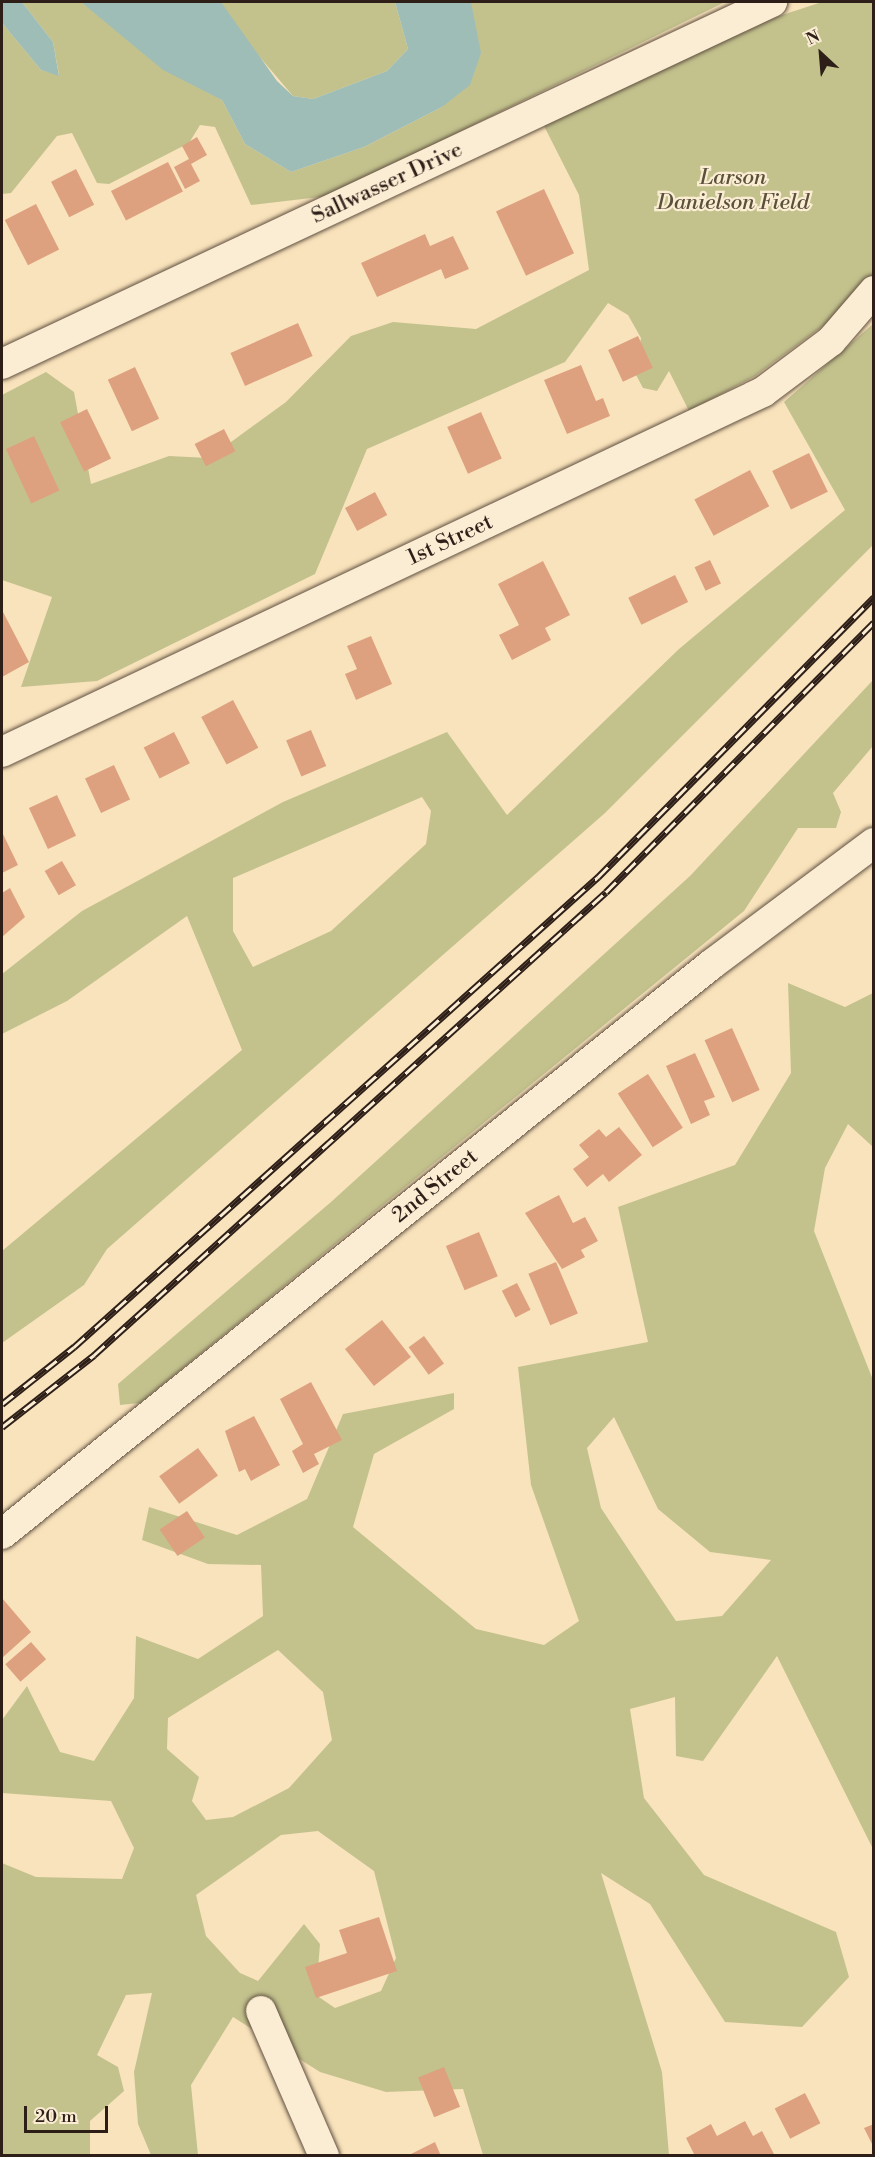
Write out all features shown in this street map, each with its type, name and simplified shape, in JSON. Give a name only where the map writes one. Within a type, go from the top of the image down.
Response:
[{"type":"street","name":"Sallwasser Drive","points":[[2,364],[772,2]]},
{"type":"street","name":"1st Street","points":[[2,752],[763,392],[831,341],[873,291]]},
{"type":"street","name":"2nd Street","points":[[2,1534],[721,957],[873,843]]},
{"type":"street","points":[[261,2011],[324,2156]]},
{"type":"green space","points":[[22,2],[81,2],[222,100],[245,144],[291,172],[364,147],[442,107],[471,2],[725,2],[328,196],[251,205],[215,127],[200,125],[189,143],[109,184],[97,183],[72,133],[57,136],[11,193],[2,194],[2,23],[41,70],[59,75],[53,42]]},
{"type":"green space","points":[[221,2],[395,2],[408,49],[387,71],[313,99],[293,96],[235,28]]},
{"type":"green space","name":"Larson Danielson Field","points":[[822,2],[873,2],[873,276],[846,309],[755,376],[689,411],[669,371],[657,391],[643,388],[635,373],[641,338],[628,315],[608,303],[565,362],[367,449],[315,574],[97,681],[21,687],[52,597],[2,580],[2,395],[46,372],[74,392],[91,484],[169,456],[209,458],[286,402],[351,336],[393,322],[476,329],[589,270],[579,195],[543,124],[773,18]]},
{"type":"green space","points":[[873,324],[873,545],[605,813],[107,1249],[84,1285],[2,1343],[2,1251],[242,1050],[187,916],[67,1001],[2,1034],[2,974],[82,911],[283,802],[447,732],[507,815],[679,649],[845,510],[784,402]],"holes":[[[422,797],[431,811],[426,844],[331,931],[253,967],[233,931],[233,878]]]},
{"type":"green space","points":[[873,680],[873,746],[833,793],[841,812],[836,828],[798,828],[744,911],[140,1403],[120,1405],[118,1384],[331,1202],[690,876]]},
{"type":"green space","points":[[788,983],[845,1007],[873,993],[873,1147],[848,1124],[825,1168],[814,1231],[873,1380],[873,1849],[777,1656],[703,1761],[676,1756],[675,1697],[630,1709],[644,1798],[704,1875],[836,1932],[849,1977],[802,2027],[725,2022],[650,1904],[601,1873],[662,2072],[669,2155],[483,2155],[463,2089],[386,2092],[320,2072],[233,2017],[191,2085],[198,2155],[151,2155],[138,2124],[134,2072],[152,1993],[126,1995],[97,2055],[118,2067],[124,2091],[90,2121],[90,2155],[2,2155],[2,1863],[36,1877],[122,1879],[134,1848],[111,1801],[2,1793],[2,1720],[27,1686],[60,1752],[94,1761],[134,1698],[136,1636],[198,1659],[263,1616],[261,1565],[208,1564],[142,1540],[149,1507],[237,1535],[307,1499],[343,1414],[454,1393],[454,1409],[374,1454],[353,1527],[476,1629],[544,1645],[579,1621],[531,1485],[518,1367],[648,1342],[618,1207],[735,1165],[791,1073]],"holes":[[[614,1417],[658,1509],[710,1552],[771,1560],[722,1616],[676,1621],[601,1508],[587,1448]],[[278,1650],[323,1692],[332,1740],[289,1788],[233,1817],[206,1820],[192,1801],[199,1777],[167,1749],[168,1718]],[[318,1831],[374,1871],[396,1958],[381,1991],[335,2008],[316,1995],[320,1944],[304,1924],[258,1981],[240,1973],[206,1936],[196,1895],[281,1835]]]},
{"type":"water","points":[[2,2],[22,2],[53,42],[59,76],[41,70],[2,23]]},
{"type":"water","points":[[81,2],[221,2],[277,81],[293,96],[313,99],[387,71],[408,49],[395,2],[471,2],[481,53],[470,85],[442,107],[364,147],[291,172],[245,144],[222,100],[163,70]]},
{"type":"building","points":[[197,137],[207,155],[191,164],[200,181],[185,189],[174,167],[189,159],[182,146]]},
{"type":"building","points":[[168,162],[183,191],[126,220],[111,191]]},
{"type":"building","points":[[76,169],[94,205],[69,217],[51,182]]},
{"type":"building","points":[[544,189],[574,253],[526,276],[496,211]]},
{"type":"building","points":[[36,204],[59,249],[28,265],[5,220]]},
{"type":"building","points":[[425,234],[430,246],[453,236],[469,269],[445,279],[441,269],[377,297],[361,263]]},
{"type":"building","points":[[298,323],[313,356],[245,386],[230,353]]},
{"type":"building","points":[[638,336],[653,368],[623,382],[608,350]]},
{"type":"building","points":[[581,365],[596,401],[603,398],[610,416],[567,434],[544,380]]},
{"type":"building","points":[[135,367],[159,419],[132,431],[108,380]]},
{"type":"building","points":[[87,409],[111,458],[84,472],[60,422]]},
{"type":"building","points":[[481,412],[502,459],[468,474],[447,427]]},
{"type":"building","points":[[224,429],[235,451],[206,466],[195,444]]},
{"type":"building","points":[[34,436],[59,490],[31,503],[6,449]]},
{"type":"building","points":[[809,453],[828,492],[791,510],[772,471]]},
{"type":"building","points":[[750,470],[769,506],[714,536],[694,500]]},
{"type":"building","points":[[375,492],[387,515],[357,531],[345,508]]},
{"type":"building","points":[[710,560],[721,584],[706,591],[695,567]]},
{"type":"building","points":[[543,561],[570,615],[545,628],[551,640],[512,660],[499,635],[519,625],[498,584]]},
{"type":"building","points":[[675,575],[688,602],[641,625],[628,598]]},
{"type":"building","points":[[2,610],[29,662],[2,677]]},
{"type":"building","points":[[371,636],[392,684],[356,700],[345,674],[357,669],[347,646]]},
{"type":"building","points":[[233,700],[258,748],[227,765],[201,717]]},
{"type":"building","points":[[311,730],[326,766],[301,776],[286,741]]},
{"type":"building","points":[[174,732],[190,763],[160,779],[144,747]]},
{"type":"building","points":[[114,765],[130,799],[101,813],[85,779]]},
{"type":"building","points":[[57,795],[76,836],[48,849],[29,808]]},
{"type":"building","points":[[2,832],[18,865],[2,873]]},
{"type":"building","points":[[62,861],[76,885],[59,895],[45,871]]},
{"type":"building","points":[[10,888],[25,917],[2,937],[2,893]]},
{"type":"building","points":[[732,1028],[760,1090],[732,1102],[705,1040]]},
{"type":"building","points":[[695,1053],[715,1097],[704,1101],[710,1115],[691,1124],[666,1066]]},
{"type":"building","points":[[648,1074],[683,1128],[653,1147],[618,1094]]},
{"type":"building","points":[[619,1127],[642,1155],[609,1182],[603,1174],[587,1187],[573,1169],[589,1157],[579,1145],[599,1129],[606,1137]]},
{"type":"building","points":[[559,1195],[573,1223],[585,1217],[598,1241],[581,1250],[585,1257],[562,1269],[525,1213]]},
{"type":"building","points":[[479,1232],[498,1276],[465,1290],[446,1246]]},
{"type":"building","points":[[556,1262],[578,1314],[550,1325],[528,1274]]},
{"type":"building","points":[[517,1283],[531,1310],[515,1317],[502,1291]]},
{"type":"building","points":[[382,1320],[411,1357],[374,1386],[345,1349]]},
{"type":"building","points":[[424,1336],[444,1364],[429,1375],[409,1347]]},
{"type":"building","points":[[311,1382],[342,1440],[314,1454],[319,1464],[303,1473],[292,1451],[303,1444],[280,1399]]},
{"type":"building","points":[[254,1416],[280,1465],[251,1481],[245,1469],[239,1472],[225,1431]]},
{"type":"building","points":[[198,1448],[218,1476],[179,1504],[159,1476]]},
{"type":"building","points":[[187,1511],[205,1538],[178,1556],[160,1529]]},
{"type":"building","points":[[2,1598],[31,1632],[2,1658]]},
{"type":"building","points":[[31,1642],[46,1659],[20,1682],[5,1664]]},
{"type":"building","points":[[379,1917],[397,1971],[316,1998],[305,1967],[347,1953],[339,1930]]},
{"type":"building","points":[[444,2067],[460,2107],[434,2117],[418,2077]]},
{"type":"building","points":[[805,2093],[820,2123],[790,2139],[775,2108]]},
{"type":"building","points":[[745,2121],[753,2136],[762,2131],[775,2156],[695,2156],[686,2138],[711,2124],[717,2136]]},
{"type":"building","points":[[874,2124],[874,2148],[864,2128]]},
{"type":"building","points":[[435,2142],[441,2156],[407,2156]]},
{"type":"railway","points":[[2,1404],[74,1347],[598,877],[874,597]]},
{"type":"railway","points":[[2,1427],[94,1355],[606,892],[874,622]]}]
